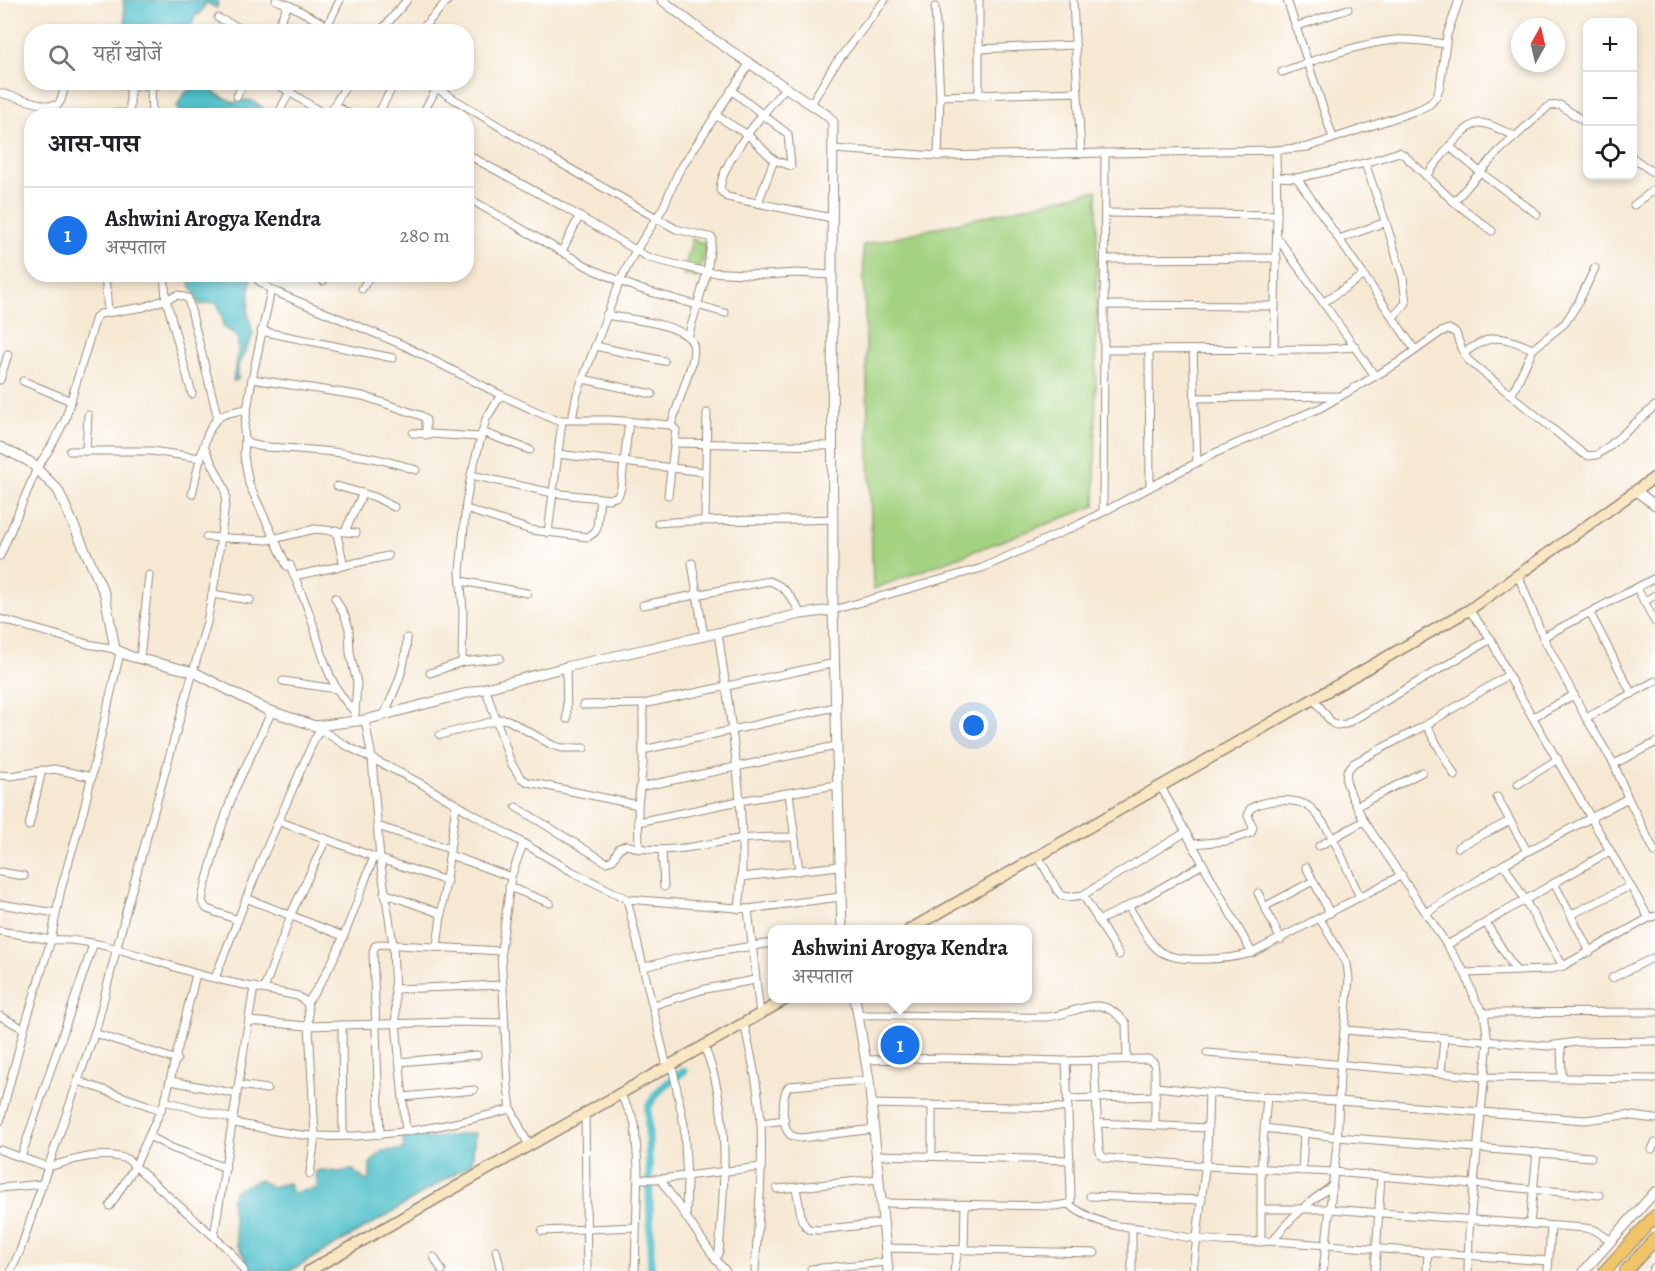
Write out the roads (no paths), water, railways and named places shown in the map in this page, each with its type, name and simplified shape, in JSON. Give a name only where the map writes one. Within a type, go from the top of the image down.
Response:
[{"type":"highway","points":[[1605,1271],[1655,1216]]},
{"type":"highway","points":[[1626,1271],[1655,1239]]},
{"type":"main road","points":[[918,925],[1469,610],[1655,477]]},
{"type":"main road","points":[[309,1271],[620,1094],[671,1069],[704,1046],[781,1003]]},
{"type":"street","points":[[276,0],[291,4],[320,24]]},
{"type":"street","points":[[328,24],[340,0]]},
{"type":"street","points":[[387,24],[407,0]]},
{"type":"street","points":[[426,24],[448,0]]},
{"type":"street","points":[[662,0],[749,64],[827,115],[833,122],[833,610],[841,925]]},
{"type":"street","points":[[811,104],[833,67],[885,0]]},
{"type":"street","points":[[1287,0],[1333,138]]},
{"type":"street","points":[[833,149],[938,156],[1276,150],[1308,147],[1430,104],[1436,97],[1440,86],[1446,44],[1459,0]]},
{"type":"street","points":[[979,1],[979,94]]},
{"type":"street","points":[[1073,2],[1081,154]]},
{"type":"street","points":[[280,24],[291,4]]},
{"type":"street","points":[[935,8],[940,96],[938,156]]},
{"type":"street","points":[[1296,27],[1348,9]]},
{"type":"street","points":[[218,18],[226,24]]},
{"type":"street","points":[[1282,72],[1307,62],[1395,40],[1446,44]]},
{"type":"street","points":[[979,49],[1075,45]]},
{"type":"street","points":[[572,419],[583,379],[620,281],[667,199],[678,173],[749,64]]},
{"type":"street","points":[[785,88],[763,114],[724,172],[720,190],[727,197],[832,218]]},
{"type":"street","points":[[0,93],[48,106],[58,105],[64,90]]},
{"type":"street","points":[[130,90],[130,108]]},
{"type":"street","points":[[152,90],[152,108]]},
{"type":"street","points":[[237,96],[240,90]]},
{"type":"street","points":[[286,90],[315,108]]},
{"type":"street","points":[[332,108],[344,90]]},
{"type":"street","points":[[380,108],[391,90]]},
{"type":"street","points":[[425,108],[435,90]]},
{"type":"street","points":[[439,90],[469,108]]},
{"type":"street","points":[[716,115],[748,135],[774,160],[791,166],[788,134],[731,90]]},
{"type":"street","points":[[281,108],[289,92]]},
{"type":"street","points":[[940,96],[1078,92]]},
{"type":"street","points":[[334,105],[339,108]]},
{"type":"street","points":[[1454,202],[1498,152],[1550,106],[1566,108],[1583,121]]},
{"type":"street","points":[[474,111],[676,229],[712,238],[707,272],[688,337]]},
{"type":"street","points":[[1426,176],[1464,132],[1477,123],[1516,136]]},
{"type":"street","points":[[1450,147],[1537,214]]},
{"type":"street","points":[[1274,350],[1277,258],[1276,150]]},
{"type":"street","points":[[1277,177],[1297,178],[1365,163],[1399,152],[1454,202],[1492,231]]},
{"type":"street","points":[[1103,512],[1106,154]]},
{"type":"street","points":[[474,158],[562,206],[649,258],[661,262],[707,272],[832,275]]},
{"type":"street","points":[[758,203],[774,160]]},
{"type":"street","points":[[1637,161],[1655,174]]},
{"type":"street","points":[[1365,163],[1386,222],[1406,293],[1404,307],[1392,317]]},
{"type":"street","points":[[1297,178],[1415,350]]},
{"type":"street","points":[[1634,205],[1655,189]]},
{"type":"street","points":[[474,202],[592,268],[620,281],[724,313]]},
{"type":"street","points":[[1105,213],[1277,215]]},
{"type":"street","points":[[562,251],[579,217]]},
{"type":"street","points":[[1339,239],[1386,222]]},
{"type":"street","points":[[1277,237],[1375,376]]},
{"type":"street","points":[[1105,259],[1277,258]]},
{"type":"street","points":[[1512,394],[1533,349],[1564,323],[1578,303],[1595,268]]},
{"type":"street","points":[[1324,302],[1364,275]]},
{"type":"street","points":[[106,282],[108,312]]},
{"type":"street","points":[[165,282],[166,299],[192,394]]},
{"type":"street","points":[[261,282],[271,290],[403,345],[501,395],[562,421],[572,419],[671,425],[676,430],[668,495]]},
{"type":"street","points":[[362,289],[366,282]]},
{"type":"street","points":[[271,290],[252,379],[241,410],[245,440],[244,456],[249,484],[278,539],[294,576],[336,689],[354,717]]},
{"type":"street","points":[[0,556],[37,468],[65,420],[96,317],[100,314],[144,307],[178,295],[188,298],[218,419]]},
{"type":"street","points":[[1105,305],[1274,306]]},
{"type":"street","points":[[606,315],[656,324],[679,331],[693,344],[692,363],[671,425]]},
{"type":"street","points":[[318,728],[354,717],[365,720],[485,687],[718,632],[801,614],[833,610],[982,568],[1103,512],[1197,462],[1320,408],[1449,329],[1456,333],[1468,360],[1582,453],[1589,456],[1607,448],[1655,406]]},
{"type":"street","points":[[261,331],[393,358]]},
{"type":"street","points":[[1464,353],[1479,341],[1490,338],[1500,338],[1533,349]]},
{"type":"street","points":[[595,346],[664,361]]},
{"type":"street","points":[[1105,350],[1274,350],[1356,347]]},
{"type":"street","points":[[1149,350],[1150,487]]},
{"type":"street","points":[[1193,350],[1197,462]]},
{"type":"street","points":[[0,380],[8,354]]},
{"type":"street","points":[[252,379],[363,396],[419,414],[426,420],[426,435]]},
{"type":"street","points":[[583,379],[652,394]]},
{"type":"street","points":[[23,381],[71,401]]},
{"type":"street","points":[[462,662],[461,581],[466,509],[481,434],[486,419],[501,395]]},
{"type":"street","points":[[1195,398],[1339,396]]},
{"type":"street","points":[[192,494],[210,428],[221,416],[241,410]]},
{"type":"street","points":[[705,519],[707,413]]},
{"type":"street","points":[[86,451],[88,415]]},
{"type":"street","points":[[548,533],[562,421]]},
{"type":"street","points":[[471,475],[553,493],[609,499],[618,496],[628,422]]},
{"type":"street","points":[[413,433],[426,435],[481,434],[530,450]]},
{"type":"street","points":[[245,440],[261,446],[329,451],[376,458],[416,470]]},
{"type":"street","points":[[675,443],[832,446]]},
{"type":"street","points":[[0,447],[30,462],[58,490],[105,595],[118,651],[92,777],[61,889],[51,940],[24,1029],[0,1122]]},
{"type":"street","points":[[11,1271],[94,1033],[194,672],[213,594],[226,505],[225,489],[204,447]]},
{"type":"street","points":[[70,451],[151,451],[201,458]]},
{"type":"street","points":[[558,454],[705,472]]},
{"type":"street","points":[[338,486],[363,493],[394,507]]},
{"type":"street","points":[[1636,491],[1655,505]]},
{"type":"street","points":[[345,531],[363,493]]},
{"type":"street","points":[[466,509],[548,533],[581,537],[591,536],[597,528],[600,498]]},
{"type":"street","points":[[658,523],[705,519],[776,522],[833,519]]},
{"type":"street","points":[[206,537],[278,539],[315,529],[356,533]]},
{"type":"street","points":[[336,530],[344,566]]},
{"type":"street","points":[[294,576],[388,556]]},
{"type":"street","points":[[692,563],[704,637]]},
{"type":"street","points":[[140,658],[149,575]]},
{"type":"street","points":[[1518,575],[1543,637],[1586,718],[1614,764],[1655,852]]},
{"type":"street","points":[[1543,637],[1655,578]]},
{"type":"street","points":[[461,581],[527,593]]},
{"type":"street","points":[[643,604],[769,581],[782,586],[801,614]]},
{"type":"street","points":[[1637,588],[1655,622]]},
{"type":"street","points":[[213,594],[250,600]]},
{"type":"street","points":[[1644,602],[1655,595]]},
{"type":"street","points":[[335,598],[349,629],[350,653],[357,683],[354,717]]},
{"type":"street","points":[[1465,973],[1547,970],[1563,966],[1652,917],[1630,886],[1589,817],[1558,759],[1508,675],[1491,639],[1469,610]]},
{"type":"street","points":[[1590,613],[1632,694]]},
{"type":"street","points":[[0,619],[194,672],[272,711],[318,728],[571,871],[627,899],[748,909],[840,897]]},
{"type":"street","points":[[718,632],[732,730],[739,801],[742,877],[739,909]]},
{"type":"street","points":[[384,714],[403,672],[407,657],[407,638]]},
{"type":"street","points":[[1313,698],[1332,723],[1346,724],[1491,639]]},
{"type":"street","points":[[430,673],[462,662],[500,658]]},
{"type":"street","points":[[583,705],[644,704],[835,663]]},
{"type":"street","points":[[566,667],[567,719]]},
{"type":"street","points":[[1468,1271],[1488,1042],[1484,1013],[1475,1000],[1465,973],[1365,821],[1346,781],[1347,771],[1354,763],[1426,725],[1508,675]]},
{"type":"street","points":[[283,681],[336,689]]},
{"type":"street","points":[[1586,718],[1655,681]]},
{"type":"street","points":[[485,687],[511,763],[520,778],[528,782],[638,805]]},
{"type":"street","points":[[1533,717],[1574,695]]},
{"type":"street","points":[[639,849],[638,805],[644,704]]},
{"type":"street","points":[[643,750],[835,707]]},
{"type":"street","points":[[238,920],[207,909],[203,905],[203,894],[234,791],[272,711]]},
{"type":"street","points":[[440,735],[497,719],[508,720],[552,745],[562,748],[584,748]]},
{"type":"street","points":[[365,720],[372,758],[377,858],[393,944],[396,1023],[406,1132]]},
{"type":"street","points":[[1426,725],[1455,776]]},
{"type":"street","points":[[215,978],[246,898],[318,728]]},
{"type":"street","points":[[1614,764],[1655,743]]},
{"type":"street","points":[[640,787],[736,765],[836,746]]},
{"type":"street","points":[[1518,784],[1558,759]]},
{"type":"street","points":[[0,775],[11,776],[42,770],[63,770],[92,777]]},
{"type":"street","points":[[29,826],[42,770]]},
{"type":"street","points":[[1357,806],[1422,772]]},
{"type":"street","points":[[638,822],[739,801],[837,785]]},
{"type":"street","points":[[1161,787],[1252,953]]},
{"type":"street","points":[[789,793],[799,871]]},
{"type":"street","points":[[1497,797],[1527,851]]},
{"type":"street","points":[[1426,913],[1504,864],[1628,798]]},
{"type":"street","points":[[1193,844],[1227,841],[1247,835],[1253,827],[1248,816],[1250,809],[1265,802],[1283,800],[1309,807],[1333,839],[1360,897]]},
{"type":"street","points":[[437,946],[456,806]]},
{"type":"street","points":[[516,807],[602,861],[610,862],[622,846],[626,845],[639,849],[662,851],[741,839],[794,837]]},
{"type":"street","points":[[278,821],[447,881]]},
{"type":"street","points":[[1319,846],[1365,821]]},
{"type":"street","points":[[1458,847],[1510,821]]},
{"type":"street","points":[[377,826],[511,877]]},
{"type":"street","points":[[1038,856],[1062,896],[1083,895],[1186,832]]},
{"type":"street","points":[[264,989],[291,916],[326,839]]},
{"type":"street","points":[[523,844],[511,877],[501,951],[511,1109],[529,1146]]},
{"type":"street","points":[[662,851],[664,887]]},
{"type":"street","points":[[1447,945],[1610,851]]},
{"type":"street","points":[[310,1174],[315,1136],[307,1003],[319,987],[377,858]]},
{"type":"street","points":[[1098,921],[1203,864]]},
{"type":"street","points":[[1504,864],[1563,966]]},
{"type":"street","points":[[742,877],[839,866]]},
{"type":"street","points":[[1306,867],[1330,914]]},
{"type":"street","points":[[0,872],[24,876]]},
{"type":"street","points":[[1128,906],[1149,939],[1164,954],[1197,960],[1221,960],[1252,953],[1402,875]]},
{"type":"street","points":[[1266,906],[1313,881]]},
{"type":"street","points":[[1554,883],[1590,952]]},
{"type":"street","points":[[1572,914],[1630,886]]},
{"type":"street","points":[[509,887],[550,903]]},
{"type":"street","points":[[384,893],[442,914]]},
{"type":"street","points":[[1258,893],[1281,939]]},
{"type":"street","points":[[1083,895],[1119,955]]},
{"type":"street","points":[[246,898],[343,936]]},
{"type":"street","points":[[627,899],[671,1069],[678,1088],[684,1125],[687,1175],[686,1218]]},
{"type":"street","points":[[0,904],[56,913]]},
{"type":"street","points":[[748,909],[760,1014]]},
{"type":"street","points":[[1320,919],[1347,964],[1348,979],[1337,1137],[1323,1271]]},
{"type":"street","points":[[1485,923],[1516,971]]},
{"type":"street","points":[[0,931],[51,940],[68,939],[116,949],[196,974],[298,996],[307,1003]]},
{"type":"street","points":[[380,1135],[374,948],[377,944],[393,944],[501,951]]},
{"type":"street","points":[[644,967],[684,957],[768,944]]},
{"type":"street","points":[[21,1157],[93,945]]},
{"type":"street","points":[[1612,978],[1655,957]]},
{"type":"street","points":[[110,1206],[135,1166],[165,1101],[177,1060],[196,974]]},
{"type":"street","points":[[654,1005],[705,989],[755,980]]},
{"type":"street","points":[[395,989],[503,985]]},
{"type":"street","points":[[214,1236],[254,987]]},
{"type":"street","points":[[811,1269],[888,1266],[869,1080],[856,1003]]},
{"type":"street","points":[[859,1015],[1058,1017],[1085,1008],[1103,1007],[1119,1015],[1126,1023],[1128,1059]]},
{"type":"street","points":[[1484,1013],[1655,1012]]},
{"type":"street","points":[[0,1016],[24,1029]]},
{"type":"street","points":[[249,1021],[307,1026],[504,1023]]},
{"type":"street","points":[[744,1024],[753,1064],[761,1123],[755,1271]]},
{"type":"street","points":[[342,1025],[343,1135]]},
{"type":"street","points":[[1344,1030],[1548,1046],[1576,1042],[1655,1041]]},
{"type":"street","points":[[94,1033],[177,1060]]},
{"type":"street","points":[[1441,1073],[1444,1038]]},
{"type":"street","points":[[1561,1045],[1562,1078]]},
{"type":"street","points":[[704,1046],[715,1073],[721,1104],[724,1171],[720,1240],[716,1260]]},
{"type":"street","points":[[1207,1053],[1485,1077],[1655,1079]]},
{"type":"street","points":[[399,1062],[477,1055]]},
{"type":"street","points":[[866,1060],[946,1058],[1066,1061],[1151,1060],[1155,1071],[1156,1087],[1155,1126]]},
{"type":"street","points":[[1094,1060],[1099,1149],[1105,1158],[1206,1166],[1334,1172],[1599,1195]]},
{"type":"street","points":[[1066,1061],[1071,1195],[1071,1202],[1068,1204]]},
{"type":"street","points":[[869,1080],[789,1086],[784,1091],[784,1120],[789,1134],[801,1138],[874,1129]]},
{"type":"street","points":[[78,1081],[161,1110]]},
{"type":"street","points":[[171,1081],[237,1094]]},
{"type":"street","points":[[239,1085],[267,1089]]},
{"type":"street","points":[[1156,1087],[1585,1120],[1625,1115],[1655,1119]]},
{"type":"street","points":[[403,1096],[474,1090]]},
{"type":"street","points":[[1193,1271],[1206,1166],[1209,1092]]},
{"type":"street","points":[[620,1094],[635,1125],[640,1179],[635,1271]]},
{"type":"street","points":[[1068,1099],[1156,1096]]},
{"type":"street","points":[[1261,1242],[1261,1169],[1267,1096]]},
{"type":"street","points":[[165,1101],[233,1121],[315,1136],[380,1135],[406,1132],[460,1123],[511,1109]]},
{"type":"street","points":[[871,1104],[1068,1108]]},
{"type":"street","points":[[932,1105],[932,1156]]},
{"type":"street","points":[[585,1114],[587,1271]]},
{"type":"street","points":[[761,1123],[784,1120]]},
{"type":"street","points":[[1097,1123],[1208,1128]]},
{"type":"street","points":[[1264,1128],[1337,1137],[1591,1157]]},
{"type":"street","points":[[1302,1171],[1304,1133]]},
{"type":"street","points":[[149,1136],[171,1148],[226,1168]]},
{"type":"street","points":[[0,1150],[48,1167],[79,1158],[117,1156],[127,1159],[230,1251],[244,1271]]},
{"type":"street","points":[[1530,1224],[1537,1152]]},
{"type":"street","points":[[876,1155],[1070,1160]]},
{"type":"street","points":[[640,1179],[761,1167]]},
{"type":"street","points":[[1375,1271],[1381,1176]]},
{"type":"street","points":[[657,1179],[726,1271]]},
{"type":"street","points":[[777,1190],[879,1179]]},
{"type":"street","points":[[0,1188],[43,1184]]},
{"type":"street","points":[[1273,1241],[1301,1208],[1332,1186]]},
{"type":"street","points":[[796,1188],[802,1221],[807,1229],[818,1230],[884,1223]]},
{"type":"street","points":[[1584,1271],[1655,1192]]},
{"type":"street","points":[[1090,1196],[1202,1200]]},
{"type":"street","points":[[881,1203],[1054,1206],[1068,1204],[1081,1213],[1115,1226],[1197,1239],[1273,1241],[1548,1261]]},
{"type":"street","points":[[954,1271],[961,1250],[965,1204]]},
{"type":"street","points":[[1261,1209],[1329,1209],[1530,1224],[1595,1230],[1611,1241]]},
{"type":"street","points":[[1548,1271],[1551,1226]]},
{"type":"street","points":[[542,1231],[636,1227]]},
{"type":"street","points":[[1132,1228],[1132,1271]]},
{"type":"street","points":[[886,1248],[1095,1253]]},
{"type":"street","points":[[496,1250],[501,1271]]},
{"type":"street","points":[[1427,1271],[1428,1252]]},
{"type":"street","points":[[434,1257],[442,1271]]},
{"type":"water","points":[[123,0],[218,0],[217,8],[206,3],[199,15],[196,14],[192,24],[126,24]]},
{"type":"water","points":[[188,90],[211,90],[234,103],[249,100],[263,108],[177,108]]},
{"type":"water","points":[[190,282],[250,282],[248,313],[253,335],[238,366],[238,380],[233,381],[238,352],[237,335],[223,327],[217,302],[200,305]]},
{"type":"water","points":[[425,1132],[426,1139],[475,1133],[472,1163],[290,1271],[249,1270],[237,1244],[231,1201],[235,1190],[259,1180],[272,1187],[289,1183],[291,1193],[318,1188],[316,1171],[322,1170],[338,1172],[353,1170],[366,1181],[370,1179],[370,1164],[378,1155],[383,1151],[404,1148],[403,1135]]},
{"type":"waterway","points":[[651,1271],[648,1108],[659,1091],[684,1071]]},
{"type":"place","name":"Ashwini Arogya Kendra","points":[[900,1045]]}]
